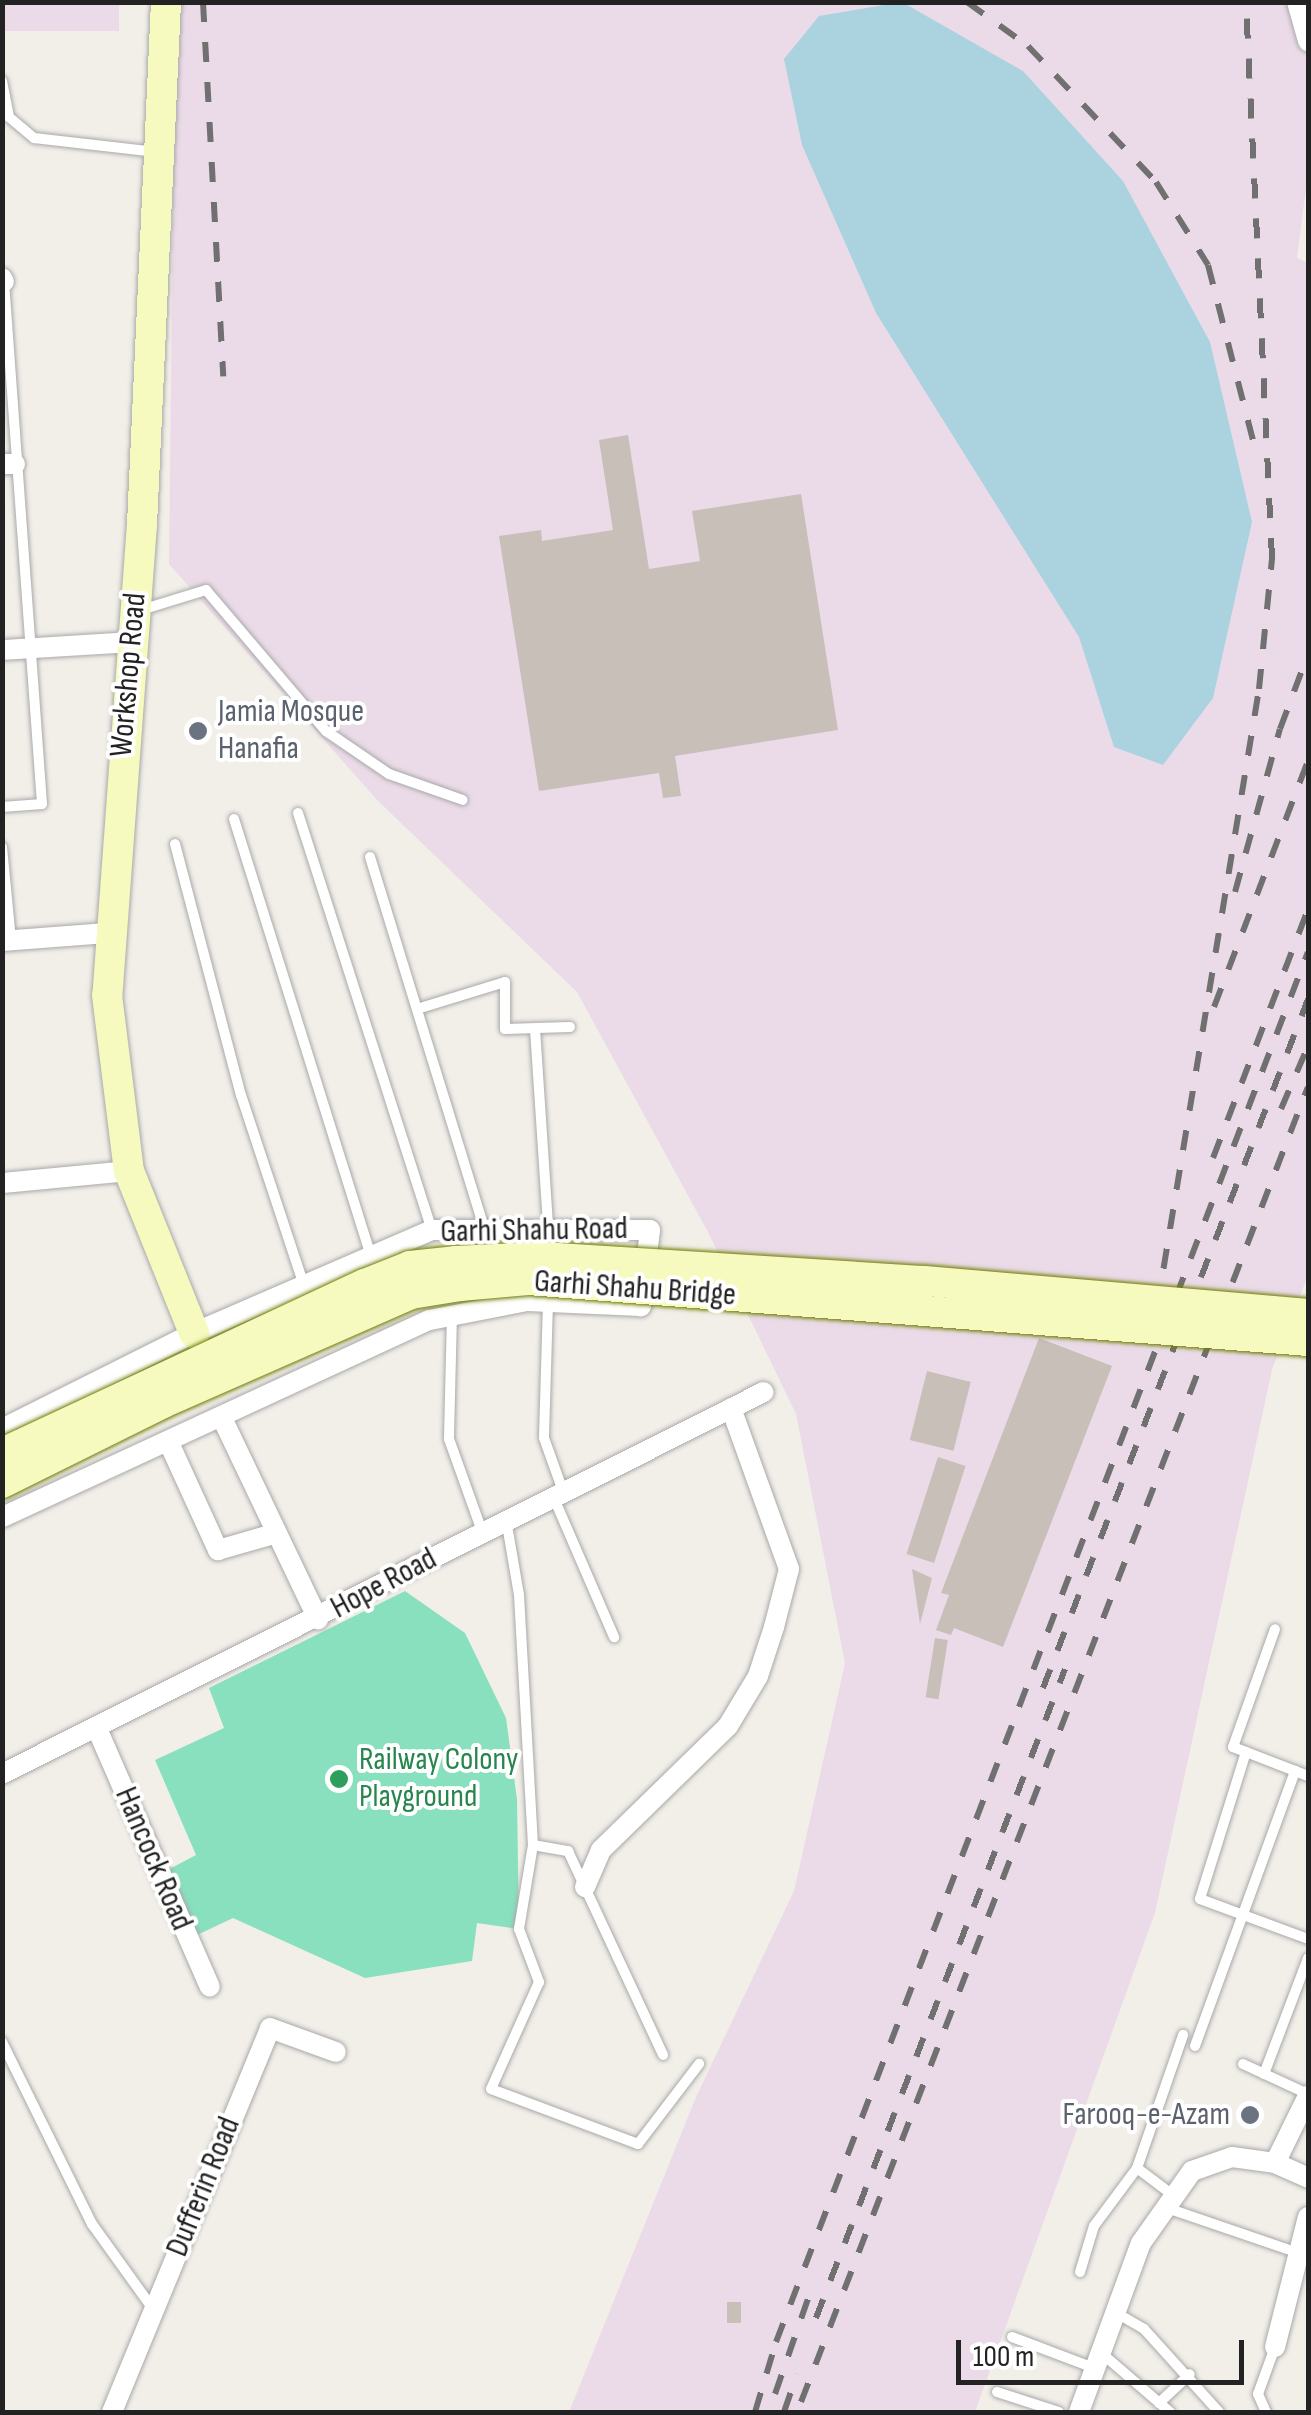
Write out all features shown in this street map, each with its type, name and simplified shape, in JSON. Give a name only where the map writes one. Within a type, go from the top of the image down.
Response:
[{"type":"main road","name":"Workshop Road","points":[[166,2],[162,152],[133,627],[107,933],[110,1055],[129,1171],[194,1333]]},
{"type":"main road","name":"Garhi Shahu Bridge","points":[[2,1453],[410,1266],[541,1257],[1308,1314]]},
{"type":"main road","name":"Garhi Shahu Bridge","points":[[2,1483],[163,1403],[411,1294],[460,1286],[528,1280],[1308,1340]]},
{"type":"street","points":[[1297,2],[1308,37]]},
{"type":"street","points":[[2,650],[32,649],[133,627]]},
{"type":"street","points":[[7,941],[107,933]]},
{"type":"street","points":[[2,1183],[129,1171]]},
{"type":"street","name":"Garhi Shahu Road","points":[[2,1429],[194,1333],[432,1230],[650,1230],[641,1306],[548,1302],[452,1314],[338,1358],[223,1420],[2,1517]]},
{"type":"street","name":"Hope Road","points":[[2,1774],[98,1731],[318,1620],[482,1530],[764,1392]]},
{"type":"street","points":[[585,1887],[601,1850],[728,1726],[758,1676],[774,1627],[790,1569],[730,1408]]},
{"type":"street","points":[[223,1420],[318,1620]]},
{"type":"street","points":[[170,1443],[218,1550],[277,1532]]},
{"type":"street","name":"Hancock Road","points":[[98,1731],[210,1987]]},
{"type":"street","name":"Dufferin Road","points":[[112,2412],[270,2028],[336,2052]]},
{"type":"street","points":[[1274,2163],[1308,2095]]},
{"type":"street","points":[[1079,2412],[1112,2310],[1141,2243],[1192,2171],[1226,2159],[1274,2163],[1308,2178]]},
{"type":"street","points":[[1275,2347],[1308,2217]]},
{"type":"lane","points":[[2,81],[6,116],[34,138],[162,152]]},
{"type":"lane","points":[[2,808],[42,804],[32,649],[9,464],[3,280]]},
{"type":"lane","points":[[133,627],[206,590],[326,731],[388,774],[464,800]]},
{"type":"lane","points":[[298,813],[432,1230]]},
{"type":"lane","points":[[234,818],[372,1256]]},
{"type":"lane","points":[[175,844],[242,1094],[304,1286]]},
{"type":"lane","points":[[2,847],[7,941]]},
{"type":"lane","points":[[370,857],[484,1228]]},
{"type":"lane","points":[[417,1009],[505,982],[504,1029],[570,1028]]},
{"type":"lane","points":[[535,1028],[548,1227]]},
{"type":"lane","points":[[548,1302],[544,1438],[558,1493],[614,1637]]},
{"type":"lane","points":[[452,1314],[449,1439],[482,1530]]},
{"type":"lane","points":[[506,1519],[520,1595],[534,1845],[519,1929],[539,1982],[491,2089],[638,2144],[699,2064]]},
{"type":"lane","points":[[1275,1629],[1233,1747],[1308,1776]]},
{"type":"lane","points":[[1246,1752],[1200,1899],[1308,1938]]},
{"type":"lane","points":[[1195,2046],[1295,1771]]},
{"type":"lane","points":[[534,1845],[568,1852],[664,2055]]},
{"type":"lane","points":[[1264,2074],[1308,1958]]},
{"type":"lane","points":[[1080,2272],[1094,2226],[1137,2168],[1184,2035]]},
{"type":"lane","points":[[2,2042],[92,2224],[153,2310]]},
{"type":"lane","points":[[1243,2064],[1308,2095]]},
{"type":"lane","points":[[1137,2168],[1170,2202],[1288,2249]]},
{"type":"lane","points":[[1112,2310],[1144,2329],[1190,2374],[1219,2412]]},
{"type":"lane","points":[[1012,2338],[1096,2360],[1170,2412]]},
{"type":"lane","points":[[1266,2412],[1258,2394],[1275,2347]]},
{"type":"lane","points":[[1159,2402],[1190,2374]]},
{"type":"lane","points":[[997,2392],[1059,2412]]},
{"type":"shaded area","points":[[3,2],[119,2],[119,31],[3,31]]},
{"type":"shaded area","points":[[175,3],[1308,3],[1308,173],[1297,258],[1308,263],[1308,1275],[1272,1370],[1155,1913],[975,2412],[569,2412],[696,2097],[794,1891],[845,1663],[796,1414],[709,1234],[577,992],[376,799],[169,564]]},
{"type":"green space","name":"Railway Colony Playground","points":[[405,1591],[465,1633],[506,1718],[517,1799],[519,1929],[477,1923],[472,1961],[365,1978],[233,1918],[193,1937],[164,1872],[196,1855],[155,1760],[224,1728],[209,1688]]},
{"type":"water","points":[[902,2],[1023,71],[1123,181],[1210,342],[1252,522],[1213,698],[1163,765],[1114,747],[1079,637],[876,313],[802,145],[784,59],[819,16]]},
{"type":"building","points":[[628,435],[649,569],[700,561],[692,511],[801,494],[838,730],[675,756],[681,796],[663,798],[659,773],[539,791],[499,536],[541,530],[542,541],[613,530],[599,440]]},
{"type":"building","points":[[1039,1338],[1112,1366],[1003,1647],[954,1628],[951,1635],[936,1630],[949,1595],[941,1593]]},
{"type":"building","points":[[927,1371],[971,1382],[953,1451],[910,1440]]},
{"type":"building","points":[[938,1457],[966,1466],[934,1563],[906,1554]]},
{"type":"building","points":[[912,1569],[932,1578],[920,1624]]},
{"type":"building","points":[[935,1638],[948,1640],[938,1699],[926,1697]]},
{"type":"building","points":[[727,2302],[741,2302],[741,2323],[727,2323]]},
{"type":"railway","points":[[203,2],[223,376]]},
{"type":"railway","points":[[967,2],[1028,46],[1156,182],[1208,265],[1254,444]]},
{"type":"railway","points":[[1157,1308],[1259,689],[1272,558],[1246,2]]},
{"type":"railway","points":[[1235,892],[1280,729],[1308,654]]},
{"type":"railway","points":[[1214,1007],[1308,761]]},
{"type":"railway","points":[[1213,1158],[1308,909]]},
{"type":"railway","points":[[755,2412],[776,2342],[1308,952]]},
{"type":"railway","points":[[1043,1688],[1308,999]]},
{"type":"railway","points":[[1281,1109],[1308,1046]]},
{"type":"railway","points":[[801,2402],[1308,1087]]},
{"type":"railway","points":[[816,2318],[1065,1669]]},
{"type":"railway","points":[[775,2394],[811,2290]]},
{"type":"railway","points":[[784,2412],[797,2374]]},
{"type":"place","name":"Jamia Mosque Hanafia","points":[[198,731]]},
{"type":"place","name":"Railway Colony Playground","points":[[339,1779]]},
{"type":"place","name":"Farooq-e-Azam","points":[[1250,2115]]}]
